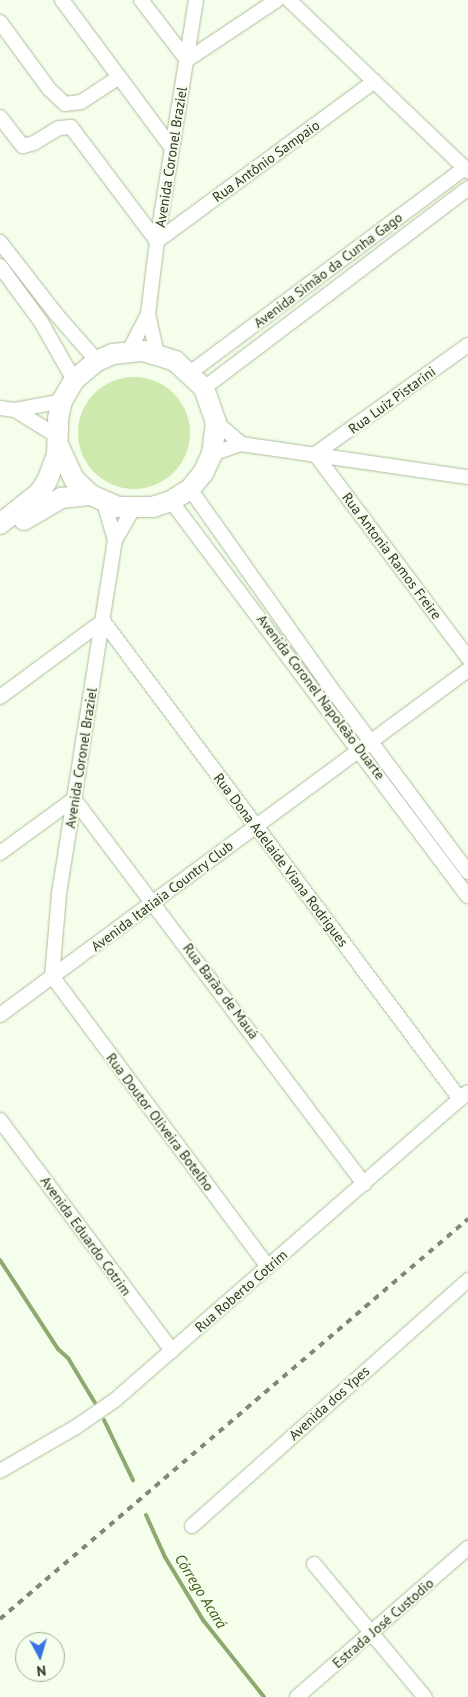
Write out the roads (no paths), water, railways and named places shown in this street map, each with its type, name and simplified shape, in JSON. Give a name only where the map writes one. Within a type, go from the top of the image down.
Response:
[{"type":"street","points":[[62,0],[172,148]]},
{"type":"street","points":[[141,0],[187,60],[277,0]]},
{"type":"street","name":"Avenida Coronel Braziel","points":[[129,351],[148,314],[157,241],[196,0]]},
{"type":"street","points":[[289,0],[466,170]]},
{"type":"street","points":[[0,22],[48,89],[66,104],[81,102],[119,77]]},
{"type":"street","name":"Rua Antônio Sampaio","points":[[157,241],[375,81]]},
{"type":"street","points":[[0,117],[23,146],[30,146],[59,128],[71,127],[157,241]]},
{"type":"street","name":"Avenida Simão da Cunha Gago","points":[[191,372],[466,170]]},
{"type":"street","name":"Avenida Simão da Cunha Gago","points":[[204,388],[468,188]]},
{"type":"street","points":[[0,242],[56,314],[97,361]]},
{"type":"street","points":[[0,266],[41,322],[74,380]]},
{"type":"street","name":"Avenida Coronel Braziel","points":[[148,314],[158,354]]},
{"type":"street","points":[[243,333],[255,350]]},
{"type":"street","name":"Rua Luiz Pistarini","points":[[315,454],[468,345]]},
{"type":"street","points":[[0,524],[34,506],[61,498],[98,499],[133,509],[171,501],[190,489],[203,473],[212,454],[216,422],[204,388],[191,372],[158,354],[129,351],[97,361],[74,380],[62,401],[57,440],[47,481],[34,506],[0,537]]},
{"type":"street","points":[[0,408],[15,410],[62,401]]},
{"type":"street","points":[[15,410],[57,440],[74,479],[98,499]]},
{"type":"street","points":[[216,422],[241,444]]},
{"type":"street","points":[[212,454],[241,444],[468,477]]},
{"type":"street","name":"Rua Antonia Ramos Freire","points":[[315,454],[468,658]]},
{"type":"street","name":"Avenida Coronel Napoleão Duarte","points":[[190,489],[370,740],[468,872]]},
{"type":"street","name":"Avenida Coronel Braziel","points":[[98,499],[115,540]]},
{"type":"street","name":"Avenida Coronel Napoleão Duarte","points":[[171,501],[468,896]]},
{"type":"street","name":"Avenida Coronel Braziel","points":[[52,976],[59,895],[115,540],[133,509]]},
{"type":"street","points":[[0,697],[102,620]]},
{"type":"street","name":"Rua Dona Adelaide Viana Rodrigues","points":[[102,620],[255,826],[464,1096]]},
{"type":"street","name":"Avenida Itatiaia Country Club","points":[[0,1015],[358,748],[468,670]]},
{"type":"street","points":[[0,853],[74,799]]},
{"type":"street","name":"Rua Barão de Mauá","points":[[74,799],[154,902],[364,1184]]},
{"type":"street","name":"Rua Doutor Oliveira Botelho","points":[[52,976],[268,1267]]},
{"type":"street","name":"Rua Roberto Cotrim","points":[[0,1471],[94,1416],[172,1352],[464,1096]]},
{"type":"street","name":"Avenida Eduardo Cotrim","points":[[0,1120],[172,1352]]},
{"type":"street","name":"Avenida dos Ypes","points":[[192,1526],[468,1280]]},
{"type":"street","name":"Estrada José Custodio","points":[[297,1697],[468,1548]]},
{"type":"street","points":[[314,1564],[425,1697]]},
{"type":"waterway","name":"Córrego Acará","points":[[0,1260],[58,1349],[68,1358],[95,1403]]},
{"type":"waterway","name":"Córrego Acará","points":[[104,1420],[133,1480]]},
{"type":"waterway","name":"Córrego Acará","points":[[146,1515],[165,1557],[203,1620],[264,1697]]},
{"type":"railway","points":[[0,1619],[468,1219]]}]
